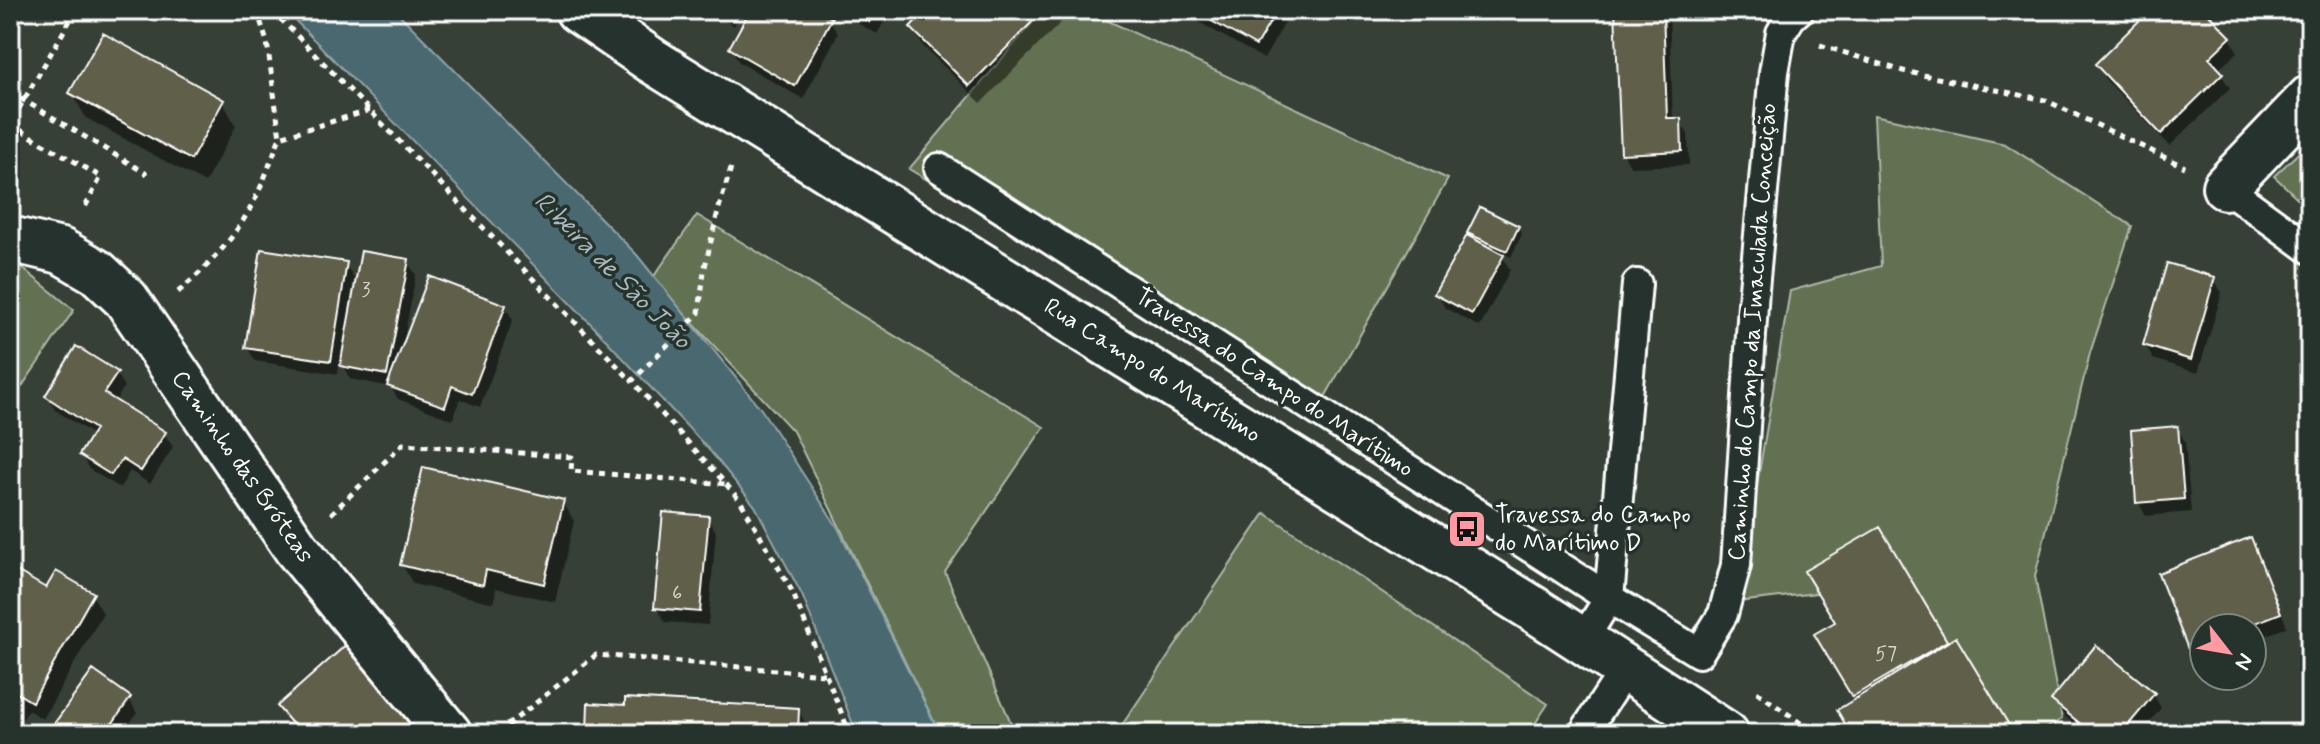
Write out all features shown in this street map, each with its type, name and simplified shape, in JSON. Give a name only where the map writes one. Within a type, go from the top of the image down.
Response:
[{"type":"main road","name":"Rua Campo do Marítimo","points":[[578,10],[651,60],[1583,640],[1726,734]]},
{"type":"main road","points":[[2225,187],[2310,98]]},
{"type":"main road","name":"Caminho das Bróteas","points":[[10,239],[61,251],[97,272],[126,299],[296,548],[449,734]]},
{"type":"lane","name":"Caminho do Campo da Imaculada Conceição","points":[[1699,653],[1723,614],[1736,565],[1754,289],[1774,72],[1781,33],[1799,10]]},
{"type":"lane","name":"Travessa do Campo do Marítimo","points":[[939,168],[1699,653]]},
{"type":"lane","points":[[2225,187],[2310,249]]},
{"type":"lane","points":[[1583,640],[1609,598],[1637,284]]},
{"type":"lane","points":[[1583,734],[1626,668]]},
{"type":"path","points":[[61,251],[101,177],[10,124],[76,10]]},
{"type":"path","points":[[142,321],[197,276],[229,242],[252,206],[280,137],[267,42],[257,10]]},
{"type":"path","points":[[272,10],[632,381],[741,502],[792,591],[850,734]]},
{"type":"path","points":[[1781,33],[1903,71],[2045,100],[2225,187]]},
{"type":"path","points":[[10,92],[147,174]]},
{"type":"path","points":[[280,137],[371,110]]},
{"type":"path","points":[[632,381],[699,313],[704,271],[732,166],[742,172]]},
{"type":"path","points":[[296,548],[403,444],[572,457],[571,471],[726,484]]},
{"type":"path","points":[[498,734],[596,655],[825,674]]},
{"type":"path","points":[[1754,690],[1816,734]]},
{"type":"green space","points":[[1043,10],[1085,10],[1448,179],[1316,413],[909,169]]},
{"type":"green space","points":[[1874,115],[2005,144],[2132,226],[2090,353],[2035,576],[2062,719],[2037,734],[1980,734],[1887,585],[1737,602],[1790,291],[1881,266]]},
{"type":"green space","points":[[2310,142],[2310,210],[2274,176]]},
{"type":"green space","points":[[697,215],[1044,427],[945,572],[1016,734],[940,734],[793,431],[652,279]]},
{"type":"green space","points":[[10,258],[74,310],[14,398],[10,398]]},
{"type":"green space","points":[[1265,513],[1548,704],[1528,734],[1116,734]]},
{"type":"water","name":"Ribeira de São João","points":[[285,10],[395,10],[637,255],[761,409],[838,528],[940,734],[857,734],[802,595],[755,506],[711,452],[593,326]]},
{"type":"building","points":[[750,10],[817,10],[832,18],[795,86],[729,48]]},
{"type":"building","points":[[849,10],[876,10],[869,22]]},
{"type":"building","points":[[926,10],[1044,10],[969,86],[910,27]]},
{"type":"building","points":[[1192,10],[1277,10],[1256,46]]},
{"type":"building","points":[[1615,10],[1663,10],[1667,118],[1681,118],[1682,151],[1621,154]]},
{"type":"building","points":[[2150,10],[2161,19],[2170,10],[2205,10],[2231,37],[2209,58],[2223,73],[2161,134],[2095,64]]},
{"type":"building","points":[[103,33],[224,100],[191,160],[69,93]]},
{"type":"building","points":[[1480,207],[1519,226],[1507,251],[1467,233]]},
{"type":"building","points":[[1467,235],[1504,255],[1472,314],[1434,294]]},
{"type":"building","points":[[261,249],[347,262],[331,361],[245,348]]},
{"type":"building","points":[[361,251],[409,259],[387,375],[340,366]]},
{"type":"building","points":[[2167,263],[2215,277],[2191,360],[2143,345]]},
{"type":"building","points":[[429,276],[506,305],[472,394],[452,386],[445,407],[387,386]]},
{"type":"building","points":[[76,346],[118,372],[104,393],[166,432],[141,471],[122,459],[111,475],[79,455],[95,429],[45,396]]},
{"type":"building","points":[[2178,426],[2184,499],[2136,503],[2131,430]]},
{"type":"building","points":[[423,467],[564,500],[544,584],[486,570],[483,585],[400,565]]},
{"type":"building","points":[[663,512],[709,516],[700,612],[654,608]]},
{"type":"building","points":[[1880,527],[1947,641],[1852,697],[1814,634],[1835,622],[1804,571]]},
{"type":"building","points":[[2251,537],[2281,613],[2268,618],[2268,612],[2188,612],[2188,649],[2158,573]]},
{"type":"building","points":[[10,567],[46,588],[56,571],[94,593],[32,702],[17,693],[10,704]]},
{"type":"building","points":[[1956,637],[2012,730],[2006,734],[1851,734],[1837,710]]},
{"type":"building","points":[[347,644],[426,734],[301,734],[277,706]]},
{"type":"building","points":[[2096,645],[2155,693],[2121,734],[2093,734],[2051,700]]},
{"type":"building","points":[[93,670],[131,697],[105,734],[60,734],[51,728]]},
{"type":"building","points":[[625,698],[799,708],[798,734],[587,734],[588,703],[625,705]]},
{"type":"place","name":"Travessa do Campo do Marítimo D","points":[[1467,529]]}]
